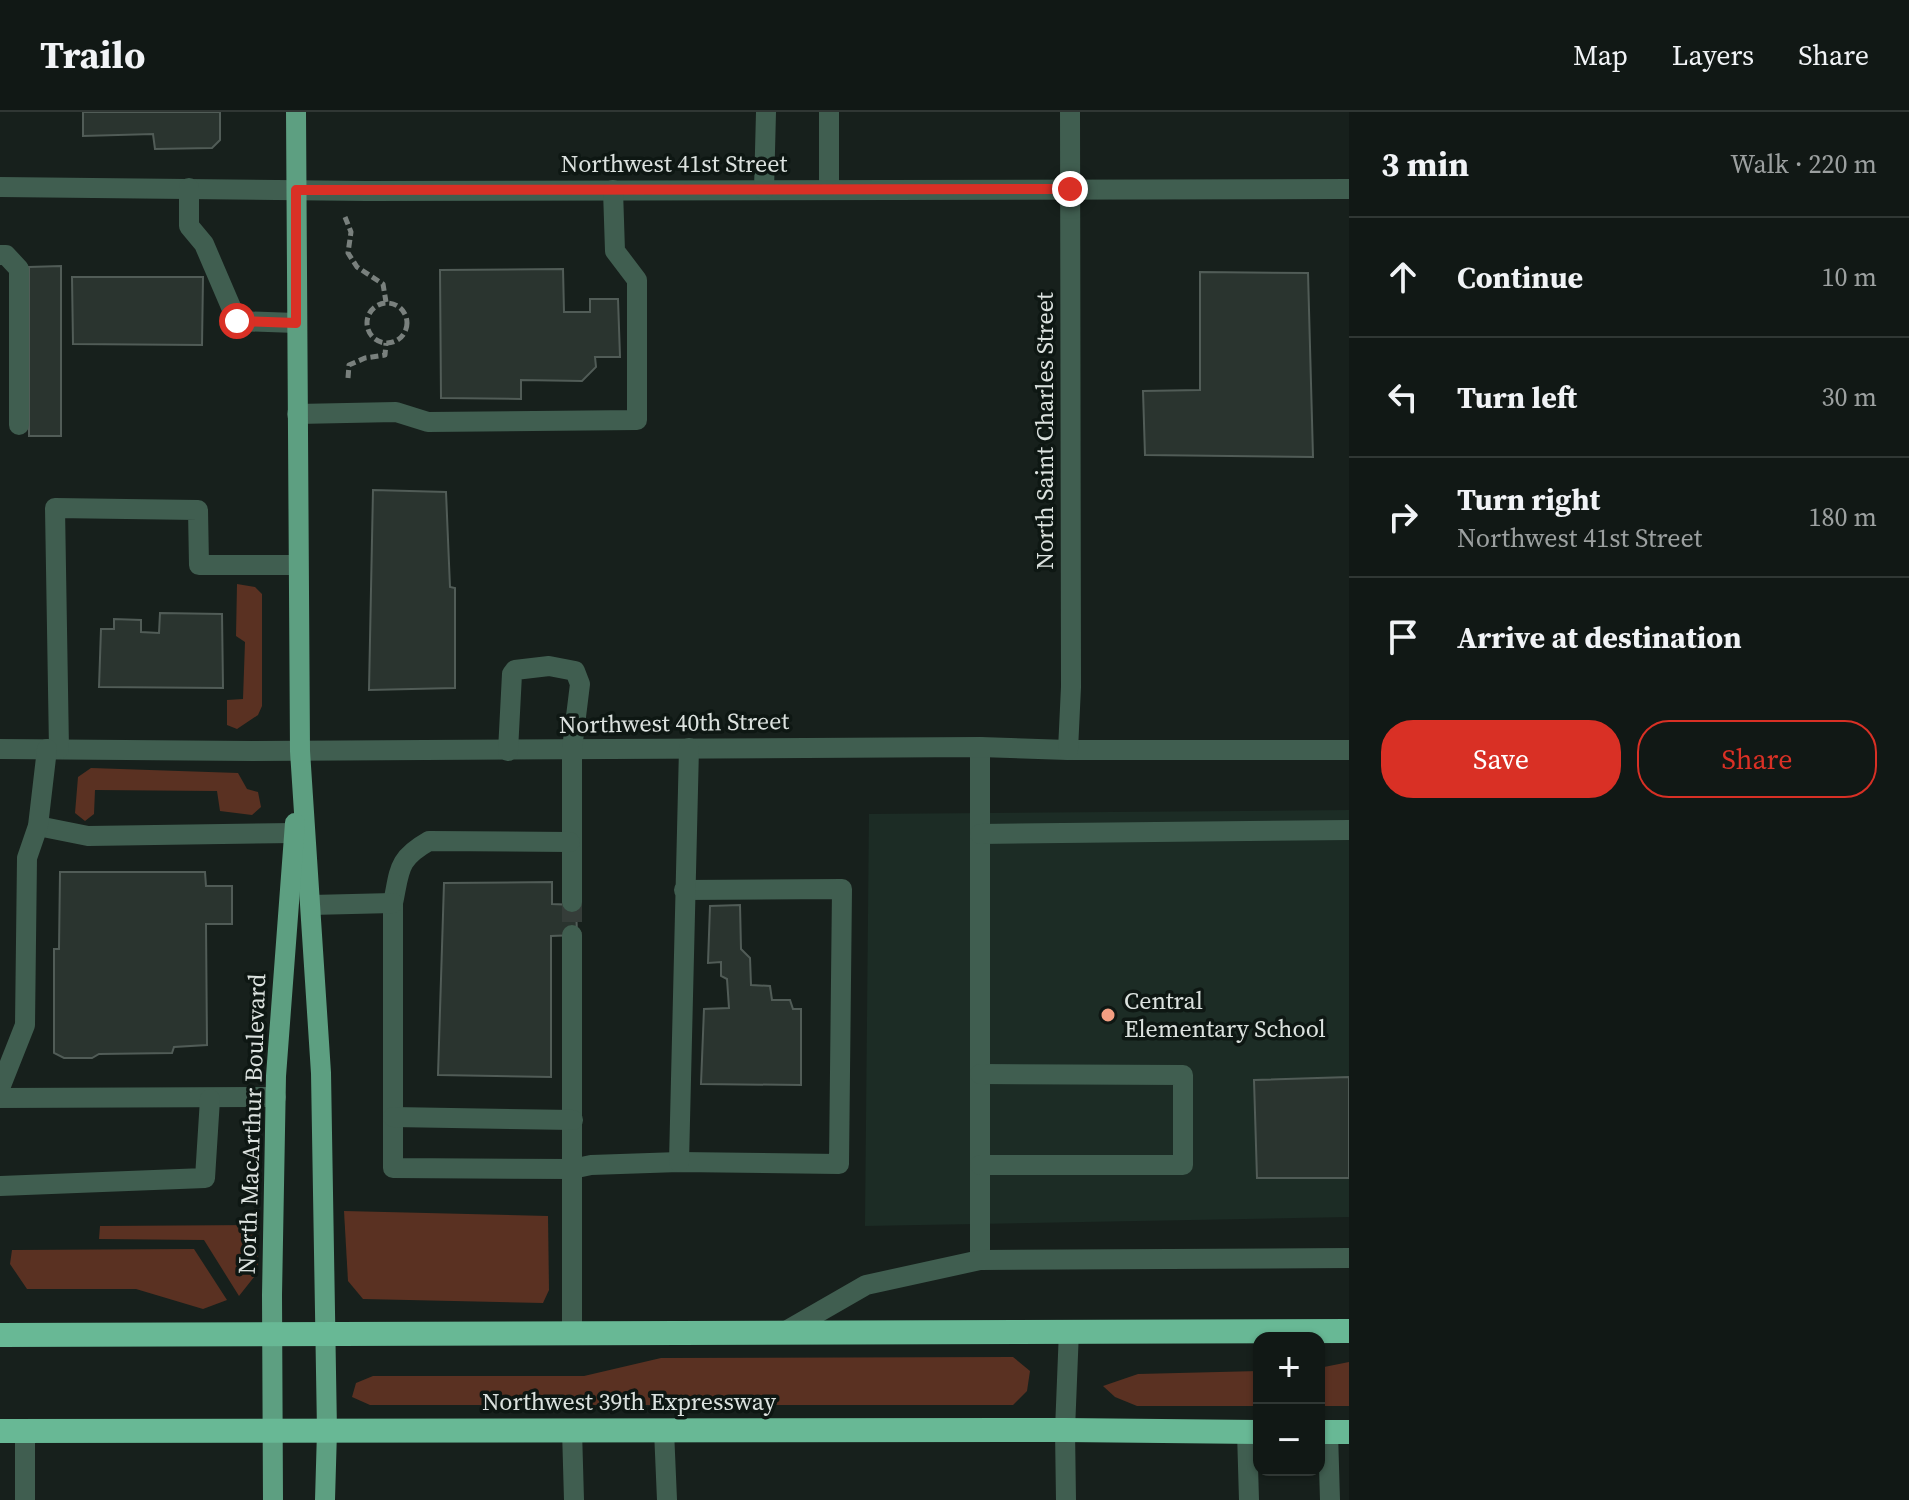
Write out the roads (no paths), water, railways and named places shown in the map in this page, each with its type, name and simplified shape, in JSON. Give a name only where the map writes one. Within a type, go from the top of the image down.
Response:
[{"type":"highway","points":[[0,1335],[1349,1331]]},
{"type":"highway","name":"Northwest 39th Expressway","points":[[0,1431],[1253,1432]]},
{"type":"main road","name":"North MacArthur Boulevard","points":[[296,112],[300,751],[321,1073],[327,1431],[325,1500]]},
{"type":"main road","name":"North MacArthur Boulevard","points":[[273,1500],[276,1097],[300,751]]},
{"type":"street","points":[[764,190],[766,112]]},
{"type":"street","points":[[829,112],[829,190]]},
{"type":"street","name":"North Saint Charles Street","points":[[1068,750],[1071,687],[1070,112]]},
{"type":"street","name":"Northwest 41st Street","points":[[0,187],[296,190],[1349,189]]},
{"type":"street","points":[[189,188],[189,226],[204,244],[237,321],[296,323]]},
{"type":"street","points":[[297,414],[396,412],[428,422],[637,420],[637,280],[615,251],[613,190]]},
{"type":"street","points":[[0,255],[6,255],[19,269],[19,425]]},
{"type":"street","points":[[0,1088],[4,1065],[25,1025],[27,858],[38,826],[53,749],[55,508],[198,510],[199,565],[298,565]]},
{"type":"street","points":[[508,751],[512,674],[515,670],[549,666],[575,671],[579,704],[572,749],[572,902]]},
{"type":"street","points":[[980,747],[980,1260]]},
{"type":"street","name":"Northwest 40th Street","points":[[0,749],[508,751],[980,747],[1349,750]]},
{"type":"street","points":[[679,1162],[689,748]]},
{"type":"street","points":[[38,826],[88,836],[294,833]]},
{"type":"street","points":[[980,834],[1349,830]]},
{"type":"street","points":[[570,842],[429,841],[409,852],[401,866],[393,903],[393,1168],[572,1169],[591,1165],[679,1162],[839,1164],[842,889],[684,890]]},
{"type":"street","points":[[311,905],[393,903]]},
{"type":"street","points":[[572,935],[572,1332]]},
{"type":"street","points":[[980,1074],[1183,1075],[1183,1165],[980,1165]]},
{"type":"street","points":[[0,1098],[276,1097]]},
{"type":"street","points":[[0,1186],[205,1178],[210,1099]]},
{"type":"street","points":[[393,1117],[573,1120]]},
{"type":"street","points":[[786,1331],[866,1285],[980,1260],[1349,1258]]},
{"type":"street","points":[[1066,1500],[1069,1330]]},
{"type":"street","points":[[572,1430],[574,1500]]},
{"type":"street","points":[[664,1430],[667,1500]]},
{"type":"street","points":[[25,1431],[25,1500]]},
{"type":"street","points":[[1249,1500],[1253,1432]]},
{"type":"street","points":[[1330,1500],[1332,1432]]},
{"type":"tunnel","points":[[572,902],[572,935]]},
{"type":"place","name":"Central Elementary School","points":[[1108,1015]]}]
